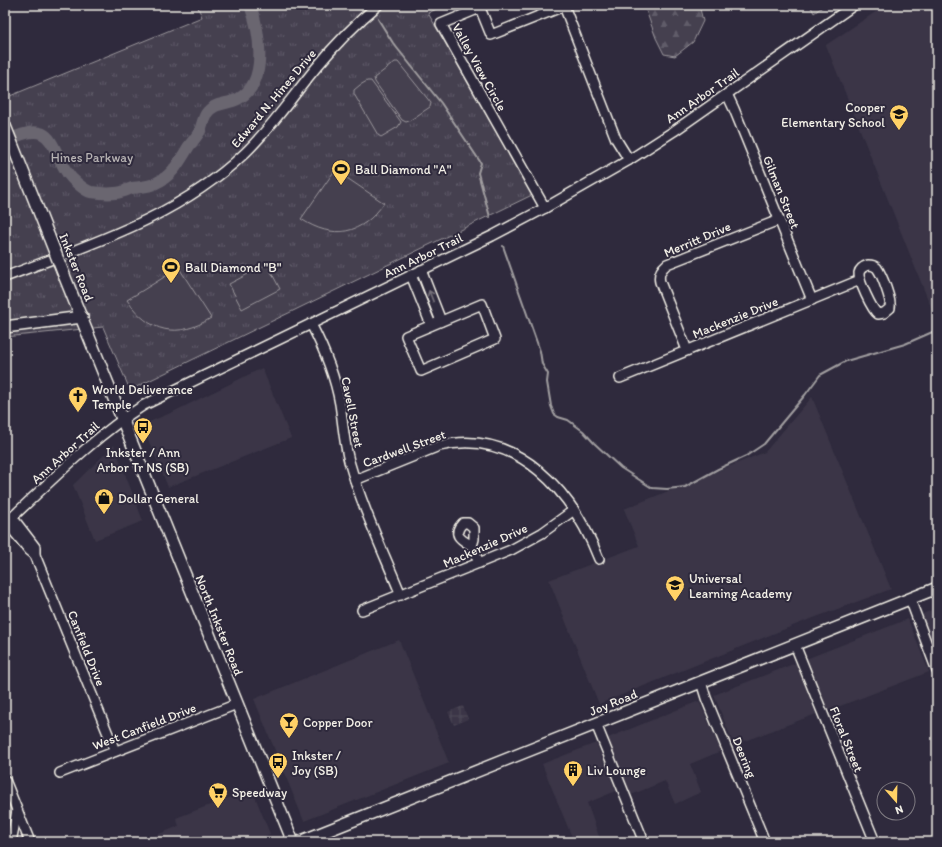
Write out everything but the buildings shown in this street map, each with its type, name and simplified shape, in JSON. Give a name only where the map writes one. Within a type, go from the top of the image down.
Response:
[{"type":"main road","name":"Inkster Road","points":[[5,126],[122,419]]},
{"type":"main road","points":[[5,327],[82,317]]},
{"type":"main road","name":"North Inkster Road","points":[[122,419],[293,842]]},
{"type":"main road","name":"Joy Road","points":[[299,842],[937,588]]},
{"type":"street","name":"Edward N. Hines Drive","points":[[5,277],[148,220],[172,208],[209,184],[252,146],[340,40],[378,5]]},
{"type":"street","name":"Ann Arbor Trail","points":[[8,521],[62,471],[122,419],[144,405],[492,236],[545,208],[629,160],[674,131],[854,5]]},
{"type":"street","name":"Valley View Circle","points":[[545,208],[441,24],[480,8],[491,35],[564,6],[616,139],[629,160]]},
{"type":"street","name":"Gilman Street","points":[[726,94],[734,109],[812,300]]},
{"type":"street","name":"Merritt Drive","points":[[687,350],[660,282],[659,275],[661,269],[667,264],[779,220]]},
{"type":"street","points":[[872,265],[876,268],[891,301],[888,312],[881,314],[874,311],[860,280],[859,273],[865,266],[872,265]]},
{"type":"street","points":[[421,270],[441,321]]},
{"type":"street","points":[[411,275],[431,325]]},
{"type":"street","name":"Mackenzie Drive","points":[[620,378],[860,280]]},
{"type":"street","points":[[482,304],[495,339],[420,371],[406,336],[441,321],[482,304]]},
{"type":"street","name":"Cavell Street","points":[[311,324],[323,348],[334,378],[340,404],[346,447],[355,480],[400,595]]},
{"type":"street","name":"Cardwell Street","points":[[355,480],[439,446],[462,442],[493,445],[530,463],[555,486],[574,510],[589,534],[600,559]]},
{"type":"street","name":"Mackenzie Drive","points":[[362,610],[511,550],[554,526],[574,510]]},
{"type":"street","name":"Canfield Drive","points":[[8,521],[29,550],[35,555],[115,751]]},
{"type":"street","points":[[472,546],[479,563]]},
{"type":"street","points":[[910,599],[937,671]]},
{"type":"street","name":"Floral Street","points":[[795,645],[875,842]]},
{"type":"street","name":"Deering","points":[[701,682],[706,698],[765,842]]},
{"type":"street","name":"West Canfield Drive","points":[[60,773],[237,704]]},
{"type":"street","points":[[596,724],[644,842]]},
{"type":"street","points":[[5,780],[30,842]]},
{"type":"street","points":[[11,842],[17,809]]},
{"type":"shaded area","name":"Cooper Elementary School","points":[[886,5],[937,5],[937,322],[826,45]]},
{"type":"shaded area","points":[[262,368],[291,438],[168,487],[142,425],[173,412]]},
{"type":"shaded area","name":"Universal Learning Academy","points":[[812,397],[891,589],[800,623],[599,704],[549,580],[639,546],[624,509],[765,452]]},
{"type":"shaded area","points":[[114,445],[143,521],[95,540],[73,485]]},
{"type":"shaded area","points":[[937,608],[937,657],[920,615]]},
{"type":"shaded area","points":[[908,619],[929,672],[827,711],[806,659]]},
{"type":"shaded area","points":[[399,640],[449,763],[304,821],[254,699]]},
{"type":"shaded area","points":[[796,663],[816,714],[734,745],[714,695]]},
{"type":"shaded area","points":[[699,701],[721,751],[690,764],[701,792],[675,804],[665,781],[631,795],[608,738]]},
{"type":"shaded area","points":[[463,706],[468,719],[454,725],[448,712]]},
{"type":"shaded area","points":[[596,743],[616,791],[587,803],[601,842],[574,842],[542,764]]},
{"type":"shaded area","points":[[252,789],[270,834],[254,842],[140,842],[179,826],[176,818]]},
{"type":"green space","name":"Hines Parkway","points":[[197,5],[445,5],[428,13],[532,195],[130,390],[103,327],[5,337],[5,98],[202,17]]},
{"type":"green space","points":[[644,5],[699,5],[703,21],[693,42],[675,56],[664,54],[656,38]]},
{"type":"green space","points":[[810,5],[825,5],[814,13]]},
{"type":"green space","points":[[395,62],[398,62],[431,103],[430,107],[406,122],[402,120],[375,82],[374,78]]},
{"type":"green space","points":[[367,81],[371,81],[401,122],[398,127],[381,137],[378,135],[354,94],[354,90]]},
{"type":"green space","name":"Ball Diamond \"A\"","points":[[335,170],[384,203],[375,214],[357,228],[336,232],[313,226],[301,219]]},
{"type":"green space","points":[[267,264],[280,289],[242,309],[229,284]]},
{"type":"green space","name":"Ball Diamond \"B\"","points":[[179,268],[211,318],[199,325],[187,329],[165,329],[155,326],[145,320],[127,300]]},
{"type":"waterway","points":[[5,142],[23,134],[36,132],[45,135],[51,142],[68,174],[78,184],[91,192],[119,192],[132,188],[144,187],[162,180],[172,172],[198,135],[205,116],[209,110],[213,107],[238,99],[248,91],[254,81],[258,69],[259,42],[254,16],[250,5]]},
{"type":"waterway","points":[[378,19],[393,43],[441,103],[481,163],[478,173],[490,217]]},
{"type":"waterway","points":[[503,246],[540,351],[542,364],[548,374],[547,382],[551,406],[554,414],[568,420],[583,431],[621,468],[652,488],[667,489],[685,487],[746,456],[764,444],[820,375],[846,361],[905,344],[937,330]]},
{"type":"place","name":"Cooper Elementary School","points":[[899,131]]},
{"type":"place","name":"Ball Diamond \"A\"","points":[[341,186]]},
{"type":"place","name":"Ball Diamond \"B\"","points":[[171,284]]},
{"type":"place","name":"World Deliverance Temple","points":[[78,413]]},
{"type":"place","name":"Inkster / Ann Arbor Tr NS (SB)","points":[[143,444]]},
{"type":"place","name":"Dollar General","points":[[104,515]]},
{"type":"place","name":"Universal Learning Academy","points":[[675,602]]},
{"type":"place","name":"Copper Door","points":[[289,739]]},
{"type":"place","name":"Inkster / Joy (SB)","points":[[278,779]]},
{"type":"place","name":"Liv Lounge","points":[[573,787]]},
{"type":"place","name":"Speedway","points":[[218,809]]}]
